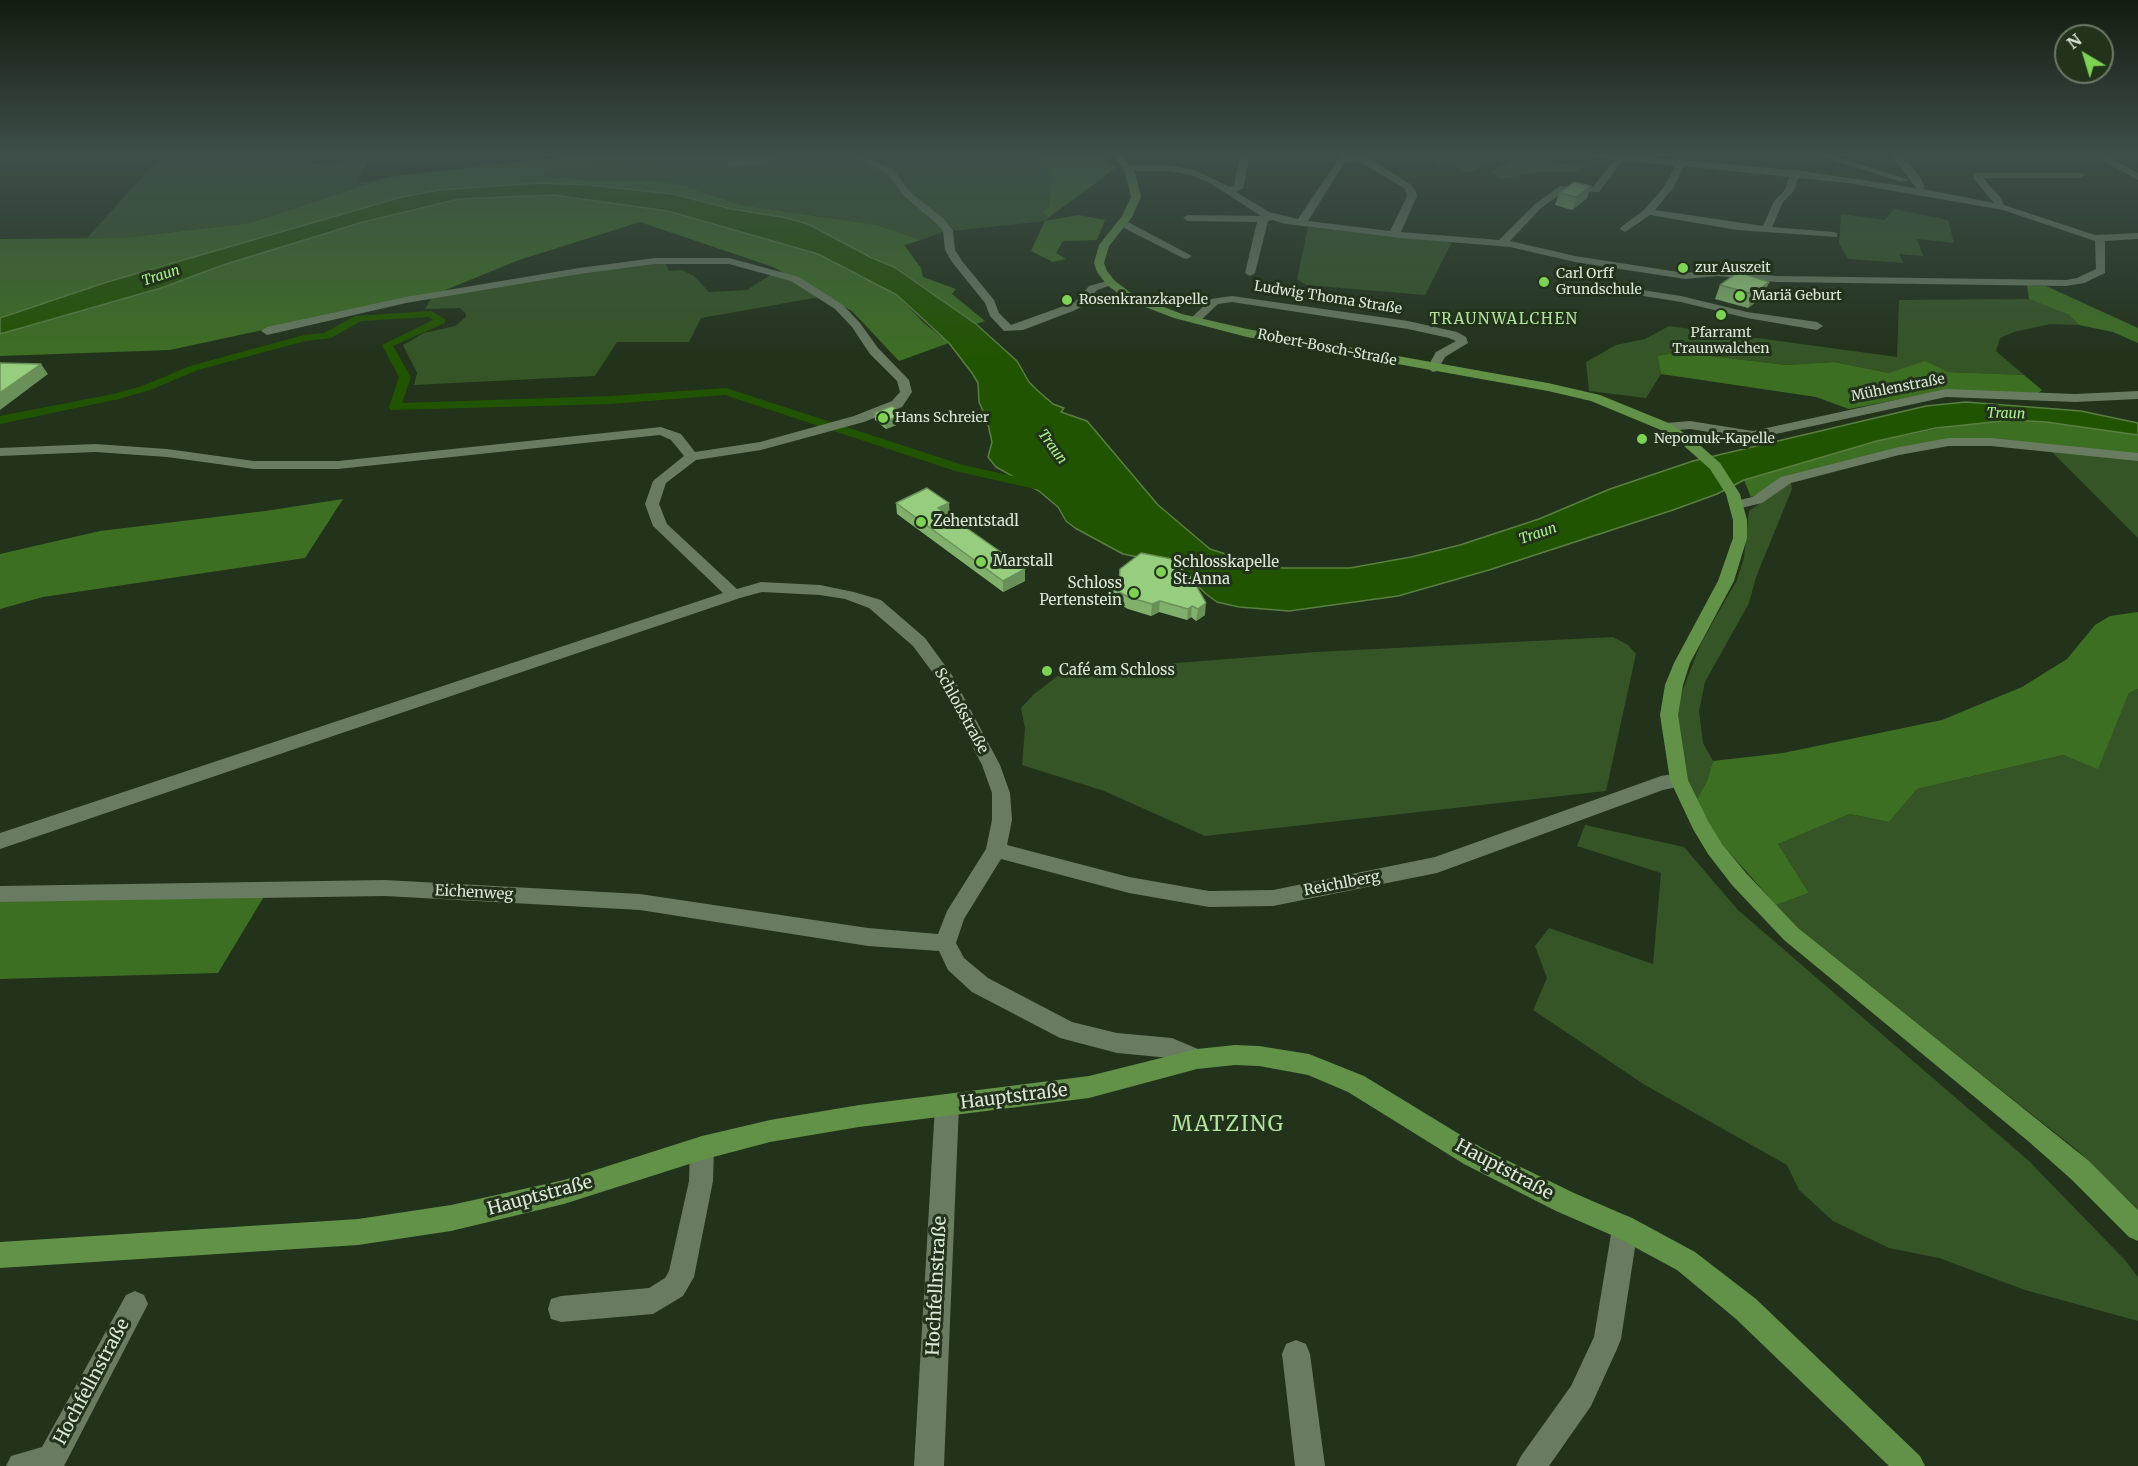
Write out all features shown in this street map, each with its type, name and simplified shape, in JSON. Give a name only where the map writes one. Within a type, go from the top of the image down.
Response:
[{"type":"main road","points":[[1111,283],[1100,267],[1100,254],[1109,238],[1122,223]]},
{"type":"main road","name":"Robert-Bosch-Straße","points":[[1111,283],[1122,293],[1141,303],[1195,320],[1316,347],[1576,393],[1623,408],[1666,427],[1688,442],[1715,466],[1736,500]]},
{"type":"main road","points":[[1736,500],[1740,538],[1736,556],[1726,581],[1682,663],[1671,698],[1671,736],[1679,780],[1700,824],[1715,849],[1763,907],[1791,934],[2037,1133],[2080,1170],[2138,1228]]},
{"type":"main road","name":"Hauptstraße","points":[[0,1255],[369,1231],[451,1218],[507,1206],[564,1191],[702,1148],[790,1127],[1089,1087],[1197,1059],[1235,1055],[1258,1056],[1291,1061],[1335,1074],[1379,1097],[1473,1156],[1669,1251],[1716,1284],[1746,1309],[1910,1466]]},
{"type":"street","points":[[940,222],[946,228],[953,256],[990,302],[994,314],[1008,329],[1019,328],[1060,313],[1079,304],[1093,288],[1111,283]]},
{"type":"street","points":[[1250,273],[1266,222]]},
{"type":"street","points":[[1297,222],[1394,234],[1502,243],[1583,260],[1694,276],[1718,273],[1776,279],[2066,283],[2089,278],[2100,272],[2100,239]]},
{"type":"street","points":[[1394,234],[1399,222]]},
{"type":"street","points":[[1502,243],[1522,222]]},
{"type":"street","points":[[1625,229],[1634,222]]},
{"type":"street","points":[[1716,222],[1766,230],[1833,235]]},
{"type":"street","points":[[1766,230],[1769,222]]},
{"type":"street","points":[[2042,222],[2100,239],[2138,236]]},
{"type":"street","points":[[1122,223],[1187,256]]},
{"type":"street","points":[[267,331],[406,300],[579,271],[655,261],[729,261],[781,273],[809,287],[845,313],[874,351],[903,380],[906,392],[897,404],[835,426],[761,446],[692,457],[660,481],[652,504],[660,526],[734,595]]},
{"type":"street","points":[[1681,299],[1683,293],[1696,282],[1697,279],[1694,276]]},
{"type":"street","points":[[1610,288],[1681,299],[1748,315],[1818,326]]},
{"type":"street","name":"Ludwig Thoma Straße","points":[[1195,320],[1215,301],[1232,299],[1417,327],[1454,335],[1463,341],[1440,355],[1432,368]]},
{"type":"street","name":"Mühlenstraße","points":[[1666,427],[1690,425],[1754,435],[1855,411],[1946,393],[2065,398],[2138,395]]},
{"type":"street","points":[[0,452],[95,448],[167,453],[254,465],[338,465],[661,431],[676,437],[692,457]]},
{"type":"street","points":[[1736,500],[1757,500],[1786,480],[1797,477],[1899,451],[1949,442],[1991,442],[2138,457]]},
{"type":"street","name":"Schloßstraße","points":[[0,841],[734,595],[761,587],[820,590],[848,595],[875,604],[919,642],[943,675],[991,765],[1000,793],[1002,820],[996,850],[954,917],[945,943]]},
{"type":"street","name":"Reichlberg","points":[[996,850],[1140,887],[1209,899],[1273,898],[1437,865],[1661,783],[1679,780]]},
{"type":"street","name":"Eichenweg","points":[[0,894],[385,888],[640,902],[868,937],[945,943]]},
{"type":"street","points":[[945,943],[956,964],[980,985],[1068,1031],[1117,1043],[1172,1048],[1197,1059]]},
{"type":"street","name":"Hochfellnstraße","points":[[929,1466],[947,1105]]},
{"type":"street","points":[[561,1309],[653,1301],[674,1287],[681,1276],[701,1181],[702,1148]]},
{"type":"street","points":[[1531,1466],[1581,1396],[1607,1339],[1625,1228]]},
{"type":"street","name":"Hochfellnstraße","points":[[21,1466],[36,1462],[49,1464],[135,1304]]},
{"type":"street","points":[[1296,1354],[1310,1466]]},
{"type":"shaded area","points":[[101,222],[252,222],[123,238],[87,238]]},
{"type":"shaded area","points":[[320,222],[143,271],[0,318],[0,239],[123,238],[250,223]]},
{"type":"shaded area","points":[[362,222],[639,222],[519,260],[443,291],[170,350],[0,356],[0,334],[161,288],[223,265]]},
{"type":"shaded area","points":[[641,222],[708,222],[818,254],[897,295],[924,323],[949,343],[899,361],[852,311],[773,267]]},
{"type":"shaded area","points":[[794,222],[859,222],[877,225],[921,240],[904,245],[921,268],[923,277],[956,289],[952,294],[985,321],[976,324],[894,267]]},
{"type":"shaded area","points":[[859,222],[1032,222],[943,232],[921,240],[877,225]]},
{"type":"shaded area","points":[[1044,222],[1104,222],[1097,240],[1063,241],[1056,253],[1066,259],[1053,262],[1031,251]]},
{"type":"shaded area","points":[[1840,222],[1949,222],[1954,243],[1917,239],[1923,256],[1899,254],[1903,263],[1848,259],[1839,243]]},
{"type":"shaded area","points":[[1308,227],[1452,242],[1425,295],[1306,285],[1297,279]]},
{"type":"shaded area","points":[[665,263],[669,271],[682,270],[694,276],[709,292],[747,290],[773,273],[784,276],[820,297],[701,318],[689,342],[617,342],[595,376],[414,385],[417,373],[403,345],[424,333],[455,326],[466,317],[460,308],[425,309],[432,297],[579,272]]},
{"type":"shaded area","points":[[2027,285],[2046,286],[2138,328],[2138,343],[2113,332],[2079,325],[2069,315],[2029,299]]},
{"type":"shaded area","points":[[2029,299],[2069,315],[2079,325],[2050,324],[2014,332],[2000,338],[1996,351],[2024,375],[1948,372],[1889,373],[1834,362],[1786,365],[1677,352],[1659,356],[1661,374],[1646,398],[1589,391],[1586,362],[1616,345],[1645,339],[1669,326],[1897,357],[1899,300]]},
{"type":"shaded area","points":[[1677,352],[1786,365],[1834,362],[1889,373],[1925,361],[1948,372],[2024,375],[2042,390],[2036,395],[1943,391],[1849,409],[1816,397],[1661,374],[1658,356]]},
{"type":"shaded area","points":[[2012,420],[2046,422],[2138,435],[2138,456],[1969,440],[1785,478],[1751,497],[1744,480],[1877,441],[1971,422]]},
{"type":"shaded area","points":[[2051,451],[2138,459],[2138,538]]},
{"type":"shaded area","points":[[1791,482],[1792,489],[1756,577],[1749,603],[1705,682],[1699,711],[1703,743],[1713,761],[1707,781],[1696,801],[1688,783],[1678,724],[1678,702],[1701,643],[1737,580],[1744,557],[1749,511]]},
{"type":"shaded area","points":[[343,499],[305,558],[43,597],[0,609],[0,554],[100,531]]},
{"type":"shaded area","points":[[2138,612],[2138,689],[2129,693],[2098,769],[2063,755],[1917,789],[1889,822],[1850,814],[1778,844],[1809,893],[1776,905],[1720,842],[1696,801],[1707,781],[1713,761],[1783,753],[1942,720],[2022,687],[2067,659],[2095,625],[2110,616]]},
{"type":"shaded area","points":[[1613,637],[1628,645],[1636,654],[1606,791],[1205,836],[1104,791],[1022,765],[1025,728],[1021,708],[1034,694],[1063,672],[1316,652]]},
{"type":"shaded area","points":[[2138,689],[2138,1209],[2077,1150],[1801,932],[1776,905],[1809,893],[1778,844],[1850,814],[1889,822],[1917,789],[2063,755],[2098,768],[2129,693]]},
{"type":"shaded area","points":[[1585,825],[1684,847],[1738,910],[2029,1161],[2124,1259],[2138,1277],[2138,1321],[2025,1290],[1939,1258],[1889,1248],[1833,1221],[1799,1190],[1787,1165],[1645,1085],[1533,1010],[1547,978],[1535,946],[1549,928],[1653,964],[1661,873],[1577,846]]},
{"type":"shaded area","points":[[265,895],[218,973],[0,979],[0,897]]},
{"type":"water","name":"Traun","points":[[314,222],[362,222],[223,265],[161,288],[0,334],[0,318],[107,282]]},
{"type":"water","name":"Traun","points":[[708,222],[802,222],[894,267],[976,324],[1017,361],[1029,382],[1037,390],[1053,404],[1064,408],[1061,412],[1087,421],[1158,505],[1210,549],[1241,559],[1283,568],[1350,568],[1460,545],[1539,519],[1610,489],[1693,461],[1926,406],[1966,402],[2081,411],[2138,423],[2138,435],[2046,422],[2012,420],[1936,428],[1877,441],[1744,480],[1717,494],[1673,510],[1489,570],[1398,596],[1289,611],[1239,607],[1217,602],[1181,569],[1168,563],[1123,554],[1075,528],[1066,521],[1058,507],[1039,491],[996,467],[988,457],[992,442],[987,420],[979,402],[978,383],[949,343],[897,295],[818,254]]},
{"type":"building","points":[[1738,272],[1769,282],[1753,294],[1720,285]]},
{"type":"building","points":[[0,363],[41,364],[0,393]]},
{"type":"building","points":[[892,406],[903,414],[885,422],[874,413]]},
{"type":"building","points":[[927,488],[949,503],[938,508],[1025,569],[1003,581],[896,503]]},
{"type":"building","points":[[1141,553],[1172,559],[1192,578],[1206,603],[1198,609],[1192,606],[1188,609],[1160,601],[1152,604],[1128,597],[1112,588],[1119,582],[1120,569]]},
{"type":"waterway","points":[[0,420],[115,397],[146,388],[194,368],[304,338],[327,336],[359,318],[431,314],[441,321],[387,345],[405,377],[395,407],[611,400],[726,391],[960,468],[1044,487]]},
{"type":"place","name":"zur Auszeit","points":[[1683,268]]},
{"type":"place","name":"Carl Orff Grundschule","points":[[1544,282]]},
{"type":"place","name":"Mariä Geburt","points":[[1740,296]]},
{"type":"place","name":"Rosenkranzkapelle","points":[[1067,300]]},
{"type":"place","name":"Pfarramt Traunwalchen","points":[[1721,315]]},
{"type":"place","name":"Hans Schreier","points":[[883,418]]},
{"type":"place","name":"Nepomuk-Kapelle","points":[[1642,439]]},
{"type":"place","name":"Zehentstadl","points":[[921,522]]},
{"type":"place","name":"Marstall","points":[[981,562]]},
{"type":"place","name":"Schlosskapelle St.Anna","points":[[1161,572]]},
{"type":"place","name":"Schloss Pertenstein","points":[[1134,593]]},
{"type":"place","name":"Café am Schloss","points":[[1047,671]]},
{"type":"district","name":"TRAUNWALCHEN","points":[[1504,320]]},
{"type":"district","name":"MATZING","points":[[1228,1125]]}]
